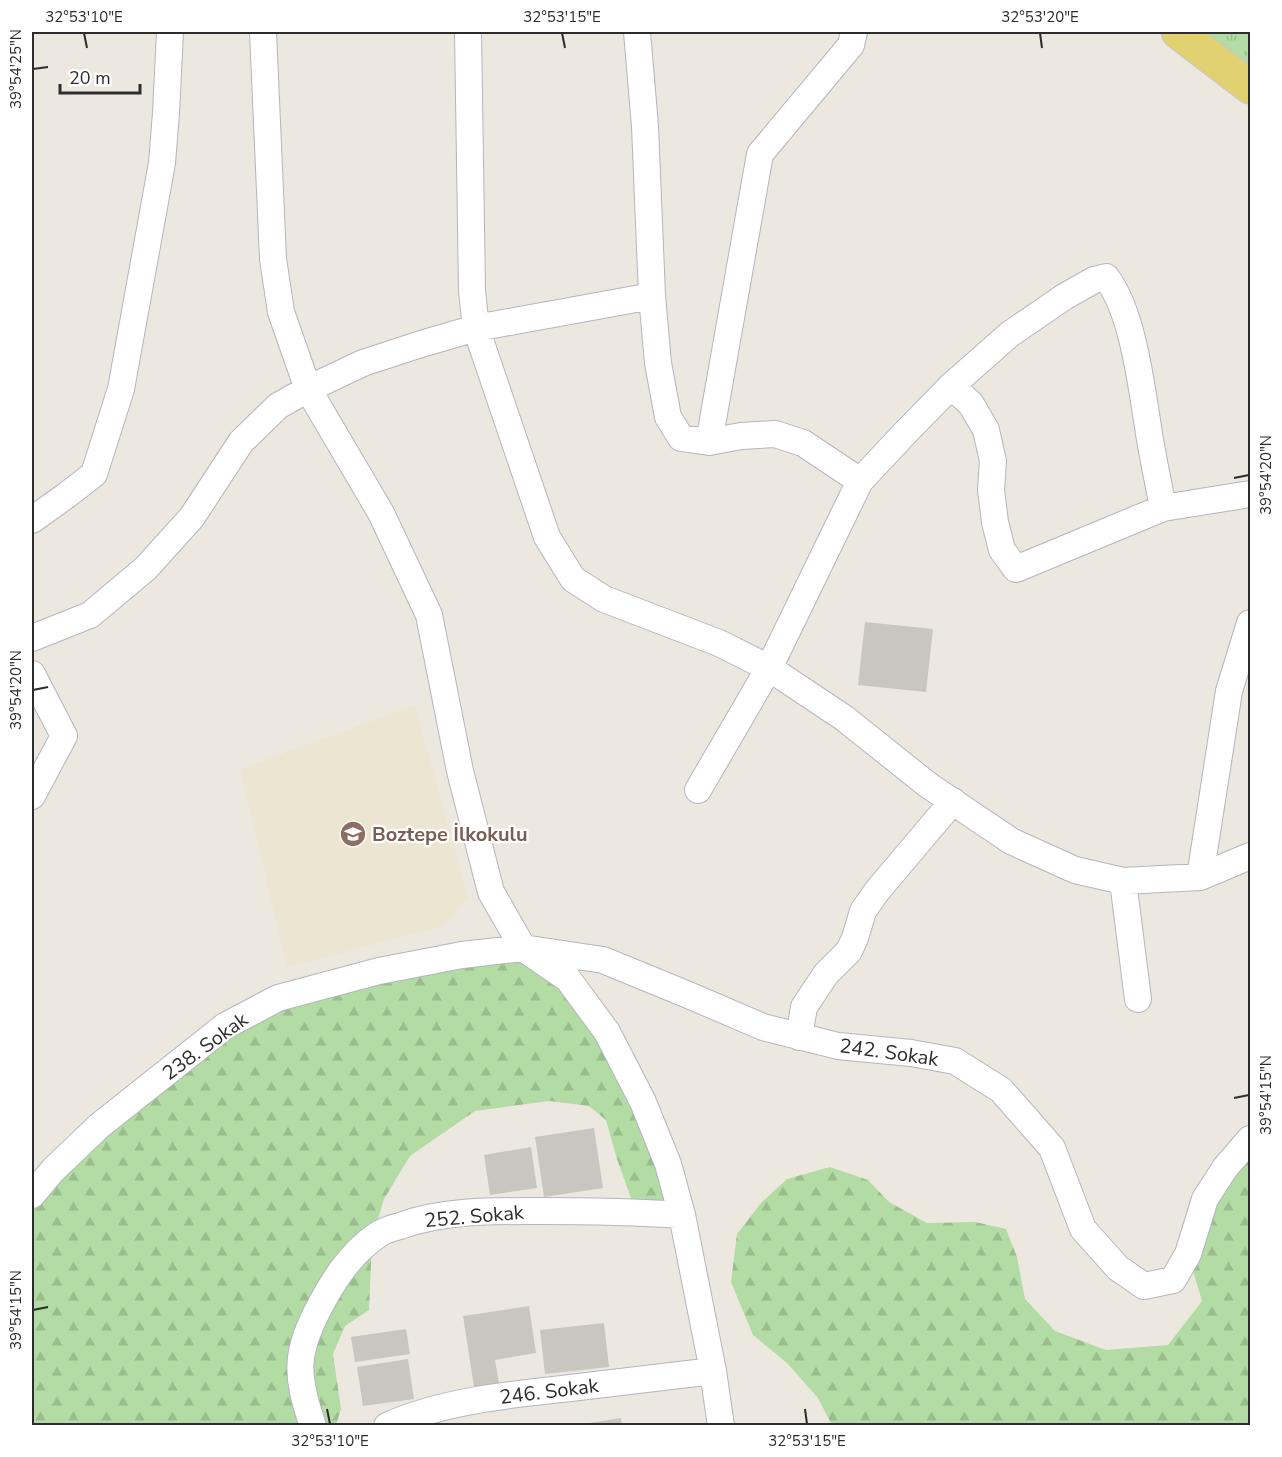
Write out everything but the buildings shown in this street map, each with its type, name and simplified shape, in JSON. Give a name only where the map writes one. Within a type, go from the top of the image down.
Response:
[{"type":"main road","points":[[1178,32],[1251,87]]},
{"type":"street","points":[[32,520],[94,474],[121,389],[162,163],[170,32]]},
{"type":"street","points":[[263,32],[273,259],[281,312],[308,389],[381,513],[429,615],[460,771],[490,892],[523,948],[568,979],[607,1032],[643,1102],[668,1164],[682,1215],[713,1371],[721,1425]]},
{"type":"street","points":[[468,32],[472,291],[476,328],[547,537],[573,579],[604,599],[719,643],[769,668],[844,718],[928,785],[1011,841],[1075,870],[1123,881],[1200,877],[1251,856]]},
{"type":"street","points":[[637,32],[645,126],[652,296],[658,363],[668,417],[681,438],[709,441],[775,434],[803,443],[860,481]]},
{"type":"street","points":[[709,441],[760,154],[851,45],[854,32]]},
{"type":"street","points":[[698,790],[769,668],[860,481],[951,386],[1019,328],[1064,297],[1094,280],[1106,277],[1114,287],[1127,320],[1139,371],[1163,508]]},
{"type":"street","points":[[32,638],[90,615],[146,568],[192,517],[241,442],[278,406],[308,389],[363,363],[476,328],[652,296]]},
{"type":"street","points":[[951,386],[971,404],[986,430],[993,461],[991,490],[995,522],[1002,550],[1016,569],[1163,508],[1251,494]]},
{"type":"street","points":[[1200,877],[1229,691],[1251,623]]},
{"type":"street","points":[[32,674],[64,736],[32,796]]},
{"type":"street","points":[[799,1036],[804,1006],[826,974],[849,951],[863,911],[877,891],[953,801]]},
{"type":"street","points":[[1123,881],[1138,999]]},
{"type":"street","name":"242. Sokak","points":[[523,948],[603,960],[763,1027],[838,1046],[911,1053],[955,1061],[1001,1090],[1052,1148],[1083,1229],[1118,1268],[1144,1286],[1173,1280],[1188,1254],[1205,1199],[1225,1168],[1251,1139]]},
{"type":"street","name":"238. Sokak","points":[[32,1195],[53,1170],[99,1126],[225,1026],[278,998],[379,971],[462,955],[523,948]]},
{"type":"street","name":"252. Sokak","points":[[313,1425],[304,1400],[299,1370],[303,1341],[332,1284],[356,1254],[380,1233],[410,1222],[446,1215],[508,1211],[616,1211],[682,1215]]},
{"type":"street","name":"246. Sokak","points":[[387,1425],[450,1406],[511,1394],[713,1371]]},
{"type":"shaded area","name":"Boztepe İlkokulu","points":[[415,705],[468,898],[444,926],[287,967],[240,769]]},
{"type":"green space","points":[[1178,32],[1250,32],[1250,87]]},
{"type":"green space","points":[[523,948],[607,1032],[682,1215],[636,1212],[606,1120],[589,1106],[549,1101],[475,1111],[410,1156],[384,1199],[372,1240],[369,1310],[345,1326],[333,1354],[341,1409],[336,1425],[32,1426],[32,1195],[278,998]]},
{"type":"green space","points":[[1250,1139],[1250,1425],[832,1425],[818,1398],[787,1363],[753,1335],[731,1282],[737,1234],[761,1203],[787,1179],[830,1167],[868,1180],[889,1202],[927,1223],[975,1222],[1006,1229],[1017,1257],[1025,1299],[1055,1331],[1106,1350],[1168,1345],[1202,1301],[1188,1254]]},
{"type":"place","name":"Boztepe İlkokulu","points":[[353,834]]}]
